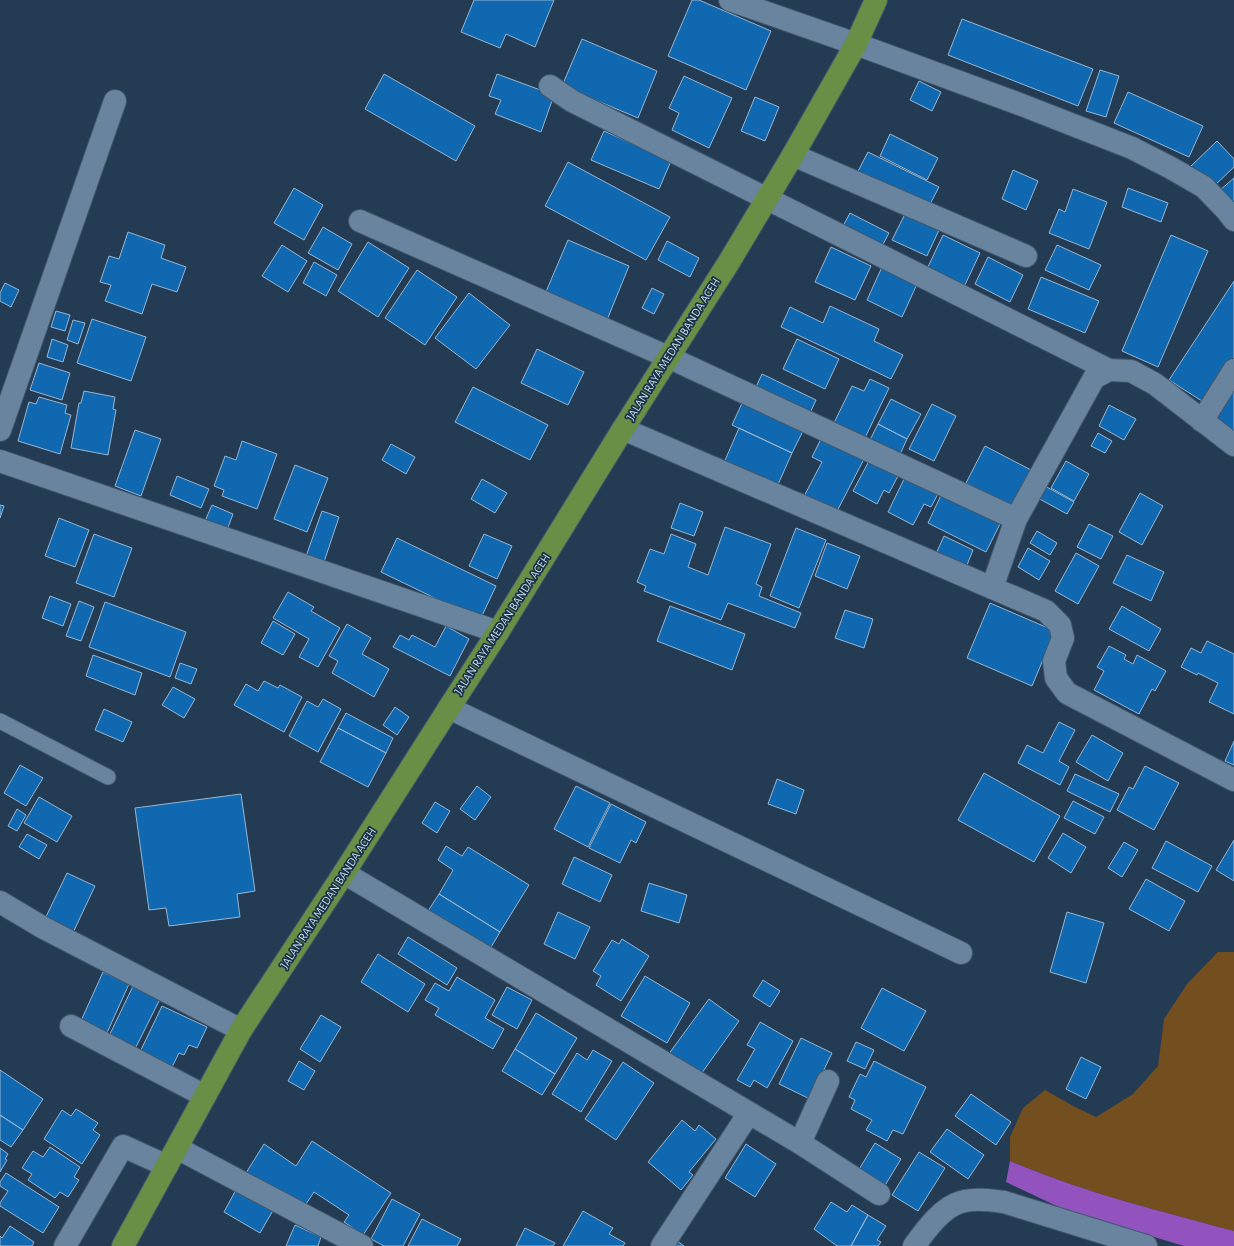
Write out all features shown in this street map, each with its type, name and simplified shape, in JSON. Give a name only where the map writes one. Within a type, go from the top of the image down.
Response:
[{"type":"highway","name":"JALAN RAYA MEDAN BANDA ACEH","points":[[123,1246],[241,1030],[344,874],[498,632],[623,429],[729,262],[793,155],[856,44],[876,0]]},
{"type":"street","points":[[730,0],[856,44],[1022,105],[1132,148],[1204,187],[1234,220]]},
{"type":"street","points":[[550,86],[572,101],[1109,370],[1131,372],[1155,384],[1234,445]]},
{"type":"street","points":[[0,430],[115,101]]},
{"type":"street","points":[[793,155],[1026,256]]},
{"type":"street","points":[[360,221],[668,357],[1016,519]]},
{"type":"street","points":[[992,588],[1016,519],[1094,378],[1109,370]]},
{"type":"street","points":[[1202,421],[1234,370]]},
{"type":"street","points":[[623,429],[1046,611],[1060,625],[1063,638],[1054,661],[1056,678],[1067,693],[1234,780]]},
{"type":"street","points":[[0,461],[498,632]]},
{"type":"street","points":[[449,708],[961,953]]},
{"type":"street","points":[[344,874],[800,1143],[879,1194]]},
{"type":"street","points":[[0,902],[42,926],[241,1030]]},
{"type":"street","points":[[71,1026],[205,1096]]},
{"type":"street","points":[[800,1143],[828,1081]]},
{"type":"street","points":[[662,1246],[749,1113]]},
{"type":"street","points":[[65,1246],[123,1146],[167,1166]]},
{"type":"street","points":[[177,1148],[362,1246]]},
{"type":"street","points":[[914,1246],[924,1232],[946,1209],[960,1202],[986,1200],[1004,1202],[1146,1246]]},
{"type":"lane","points":[[0,721],[108,777]]},
{"type":"shaded area","points":[[1218,952],[1234,952],[1234,1231],[1093,1191],[1010,1161],[1010,1137],[1023,1108],[1045,1090],[1096,1117],[1133,1094],[1158,1066],[1164,1019],[1187,984]]},
{"type":"shaded area","points":[[1010,1161],[1093,1191],[1234,1231],[1234,1246],[1184,1246],[1065,1210],[1006,1182]]},
{"type":"building","points":[[474,0],[554,0],[535,47],[506,34],[500,48],[461,32]]},
{"type":"building","points":[[692,0],[699,0],[771,31],[746,90],[668,56]]},
{"type":"building","points":[[962,19],[1093,69],[1078,106],[948,55]]},
{"type":"building","points":[[582,39],[657,71],[638,118],[562,86]]},
{"type":"building","points":[[1100,70],[1119,76],[1106,117],[1086,111]]},
{"type":"building","points":[[384,74],[475,126],[456,161],[365,109]]},
{"type":"building","points":[[497,74],[554,95],[541,132],[495,114],[501,100],[489,96]]},
{"type":"building","points":[[684,76],[732,98],[709,148],[672,130],[679,113],[669,108]]},
{"type":"building","points":[[919,81],[941,92],[932,111],[910,100]]},
{"type":"building","points":[[1128,92],[1203,126],[1189,157],[1114,123]]},
{"type":"building","points":[[755,97],[779,107],[765,141],[741,131]]},
{"type":"building","points":[[604,131],[671,161],[659,189],[591,160]]},
{"type":"building","points":[[890,134],[938,158],[927,180],[880,156]]},
{"type":"building","points":[[1217,141],[1234,159],[1234,167],[1212,188],[1191,166]]},
{"type":"building","points":[[868,152],[939,187],[928,208],[857,173]]},
{"type":"building","points":[[568,162],[670,217],[646,260],[545,206]]},
{"type":"building","points":[[1013,170],[1038,181],[1026,210],[1002,199]]},
{"type":"building","points":[[1234,178],[1234,208],[1219,191]]},
{"type":"building","points":[[294,188],[323,205],[304,240],[274,223]]},
{"type":"building","points":[[1128,188],[1168,203],[1161,222],[1122,207]]},
{"type":"building","points":[[1073,189],[1107,202],[1089,249],[1049,233],[1059,209],[1065,212]]},
{"type":"building","points":[[850,213],[889,233],[881,248],[842,228]]},
{"type":"building","points":[[905,214],[939,230],[927,256],[892,240]]},
{"type":"building","points":[[323,227],[352,244],[338,270],[308,253]]},
{"type":"building","points":[[128,232],[165,245],[161,258],[186,267],[177,292],[152,284],[142,314],[105,301],[111,285],[100,282],[109,256],[119,259]]},
{"type":"building","points":[[943,235],[980,253],[964,287],[927,269]]},
{"type":"building","points":[[1171,235],[1208,251],[1158,367],[1122,351]]},
{"type":"building","points":[[568,240],[629,266],[607,320],[545,294]]},
{"type":"building","points":[[667,241],[699,258],[690,277],[658,260]]},
{"type":"building","points":[[368,242],[409,268],[378,317],[338,291]]},
{"type":"building","points":[[282,245],[307,261],[288,292],[262,276]]},
{"type":"building","points":[[1057,245],[1101,265],[1089,290],[1045,270]]},
{"type":"building","points":[[831,247],[871,266],[855,300],[815,282]]},
{"type":"building","points":[[988,257],[1023,275],[1010,302],[975,284]]},
{"type":"building","points":[[314,262],[337,275],[326,296],[303,283]]},
{"type":"building","points":[[882,267],[917,284],[902,317],[867,300]]},
{"type":"building","points":[[417,270],[457,297],[425,345],[385,318]]},
{"type":"building","points":[[1041,277],[1099,301],[1085,333],[1028,309]]},
{"type":"building","points":[[1234,281],[1234,358],[1205,403],[1169,380]]},
{"type":"building","points":[[5,283],[19,290],[11,307],[0,301],[0,293]]},
{"type":"building","points":[[652,288],[664,294],[654,314],[642,308]]},
{"type":"building","points":[[469,293],[510,325],[476,369],[435,338]]},
{"type":"building","points":[[830,306],[879,329],[874,341],[903,355],[891,379],[781,327],[790,307],[823,323]]},
{"type":"building","points":[[56,311],[70,315],[65,331],[51,327]]},
{"type":"building","points":[[92,319],[146,337],[131,381],[77,363]]},
{"type":"building","points":[[73,320],[85,323],[78,344],[67,340]]},
{"type":"building","points":[[52,339],[68,345],[63,362],[47,357]]},
{"type":"building","points":[[797,339],[839,359],[825,389],[783,369]]},
{"type":"building","points":[[537,349],[584,372],[568,405],[521,383]]},
{"type":"building","points":[[39,363],[70,373],[62,400],[30,390]]},
{"type":"building","points":[[762,374],[816,400],[810,413],[756,387]]},
{"type":"building","points":[[870,379],[889,388],[862,444],[831,429],[852,386],[864,391]]},
{"type":"building","points":[[473,387],[548,425],[530,460],[455,422]]},
{"type":"building","points":[[84,391],[115,397],[113,409],[116,410],[108,455],[71,448],[79,403],[81,403]]},
{"type":"building","points":[[1233,392],[1234,393],[1234,439],[1211,422]]},
{"type":"building","points":[[39,397],[67,405],[65,413],[71,415],[60,454],[18,441],[29,402],[36,404]]},
{"type":"building","points":[[891,399],[921,414],[907,439],[878,424]]},
{"type":"building","points":[[743,401],[804,429],[792,453],[732,425]]},
{"type":"building","points":[[932,404],[956,416],[934,461],[909,449]]},
{"type":"building","points":[[1109,405],[1136,419],[1124,440],[1099,426]]},
{"type":"building","points":[[878,424],[907,439],[897,461],[867,446]]},
{"type":"building","points":[[739,428],[792,453],[776,489],[723,465]]},
{"type":"building","points":[[135,430],[161,439],[141,496],[115,486]]},
{"type":"building","points":[[1098,433],[1112,441],[1105,453],[1091,446]]},
{"type":"building","points":[[822,437],[864,459],[833,519],[801,502],[822,462],[812,457]]},
{"type":"building","points":[[242,441],[277,454],[257,509],[222,496],[224,490],[214,486],[225,456],[236,460]]},
{"type":"building","points":[[391,444],[415,457],[406,474],[382,460]]},
{"type":"building","points":[[985,446],[1031,470],[1013,507],[966,483]]},
{"type":"building","points":[[869,461],[898,476],[889,493],[884,490],[877,504],[853,491]]},
{"type":"building","points":[[1066,461],[1089,474],[1074,501],[1051,488]]},
{"type":"building","points":[[295,465],[328,478],[307,532],[274,519]]},
{"type":"building","points":[[906,475],[939,492],[931,507],[924,504],[913,525],[888,512]]},
{"type":"building","points":[[177,476],[209,489],[201,508],[170,495]]},
{"type":"building","points":[[482,479],[507,493],[495,513],[471,499]]},
{"type":"building","points":[[1043,485],[1074,502],[1067,514],[1036,497]]},
{"type":"building","points":[[943,491],[1002,520],[986,552],[928,523]]},
{"type":"building","points":[[1140,493],[1163,506],[1142,545],[1119,532]]},
{"type":"building","points":[[680,503],[703,512],[694,536],[671,528]]},
{"type":"building","points":[[0,505],[4,506],[0,518]]},
{"type":"building","points":[[212,505],[233,514],[227,530],[205,521]]},
{"type":"building","points":[[322,511],[339,517],[323,565],[305,559]]},
{"type":"building","points":[[59,518],[89,530],[75,567],[45,556]]},
{"type":"building","points":[[1089,524],[1113,536],[1101,559],[1077,547]]},
{"type":"building","points":[[725,527],[771,544],[756,584],[762,587],[759,596],[801,613],[795,628],[728,603],[721,620],[644,591],[646,586],[637,582],[650,549],[664,554],[671,534],[696,544],[688,567],[708,575]]},
{"type":"building","points":[[796,528],[826,540],[799,608],[770,596]]},
{"type":"building","points":[[1037,531],[1057,543],[1050,555],[1030,543]]},
{"type":"building","points":[[94,534],[132,548],[114,597],[76,583]]},
{"type":"building","points":[[484,534],[512,546],[497,579],[469,566]]},
{"type":"building","points":[[944,536],[973,550],[965,570],[935,556]]},
{"type":"building","points":[[397,538],[496,586],[480,620],[381,572]]},
{"type":"building","points":[[827,543],[860,556],[847,589],[815,576]]},
{"type":"building","points":[[1028,548],[1050,561],[1039,580],[1018,567]]},
{"type":"building","points":[[1076,553],[1099,566],[1078,604],[1055,591]]},
{"type":"building","points":[[1127,555],[1164,572],[1151,601],[1113,583]]},
{"type":"building","points":[[288,592],[314,607],[311,611],[340,628],[318,667],[299,657],[309,639],[273,618]]},
{"type":"building","points":[[50,596],[71,604],[63,626],[42,618]]},
{"type":"building","points":[[79,601],[94,607],[81,641],[66,636]]},
{"type":"building","points":[[105,602],[186,632],[170,677],[89,647]]},
{"type":"building","points":[[990,603],[1055,631],[1032,686],[967,658]]},
{"type":"building","points":[[670,606],[745,634],[732,670],[657,641]]},
{"type":"building","points":[[1122,606],[1161,629],[1149,651],[1109,629]]},
{"type":"building","points":[[845,610],[873,619],[864,648],[835,638]]},
{"type":"building","points":[[273,621],[295,634],[283,655],[261,643]]},
{"type":"building","points":[[347,624],[371,638],[362,654],[389,669],[374,697],[332,673],[338,661],[329,656]]},
{"type":"building","points":[[446,626],[469,639],[450,676],[393,647],[400,635],[409,640],[412,635],[435,647]]},
{"type":"building","points":[[1207,641],[1234,654],[1234,714],[1209,702],[1218,683],[1198,673],[1197,675],[1181,667],[1191,648],[1201,653]]},
{"type":"building","points":[[1109,646],[1126,655],[1124,659],[1133,664],[1137,655],[1166,671],[1155,691],[1152,689],[1139,714],[1094,690],[1104,671],[1097,667]]},
{"type":"building","points":[[93,655],[142,673],[135,695],[86,676]]},
{"type":"building","points":[[180,663],[197,669],[191,684],[175,678]]},
{"type":"building","points":[[264,681],[278,688],[280,685],[302,697],[284,732],[234,705],[246,684],[258,691]]},
{"type":"building","points":[[173,687],[195,699],[184,718],[162,705]]},
{"type":"building","points":[[323,699],[341,709],[318,752],[289,736],[307,701],[318,707]]},
{"type":"building","points":[[395,707],[409,717],[397,735],[383,725]]},
{"type":"building","points":[[104,709],[132,722],[123,742],[95,730]]},
{"type":"building","points":[[346,713],[393,738],[386,753],[338,728]]},
{"type":"building","points":[[1059,722],[1075,730],[1059,761],[1069,767],[1060,785],[1018,763],[1027,745],[1043,753]]},
{"type":"building","points":[[338,728],[386,753],[368,787],[320,762]]},
{"type":"building","points":[[1092,735],[1123,753],[1108,781],[1076,762]]},
{"type":"building","points":[[1234,741],[1234,765],[1225,761]]},
{"type":"building","points":[[20,765],[43,778],[26,806],[4,793]]},
{"type":"building","points":[[1145,766],[1179,783],[1154,830],[1117,810],[1129,787],[1133,789]]},
{"type":"building","points":[[984,773],[1060,816],[1034,862],[958,820]]},
{"type":"building","points":[[1075,774],[1119,794],[1110,812],[1067,791]]},
{"type":"building","points":[[777,779],[804,790],[796,814],[768,804]]},
{"type":"building","points":[[477,786],[491,797],[475,820],[460,809]]},
{"type":"building","points":[[576,786],[610,803],[588,847],[554,829]]},
{"type":"building","points":[[241,794],[255,891],[237,894],[240,917],[169,926],[166,908],[149,910],[135,808]]},
{"type":"building","points":[[39,797],[72,816],[57,842],[24,823]]},
{"type":"building","points":[[1073,801],[1104,817],[1095,834],[1064,818]]},
{"type":"building","points":[[435,802],[450,811],[437,833],[422,823]]},
{"type":"building","points":[[611,804],[646,822],[636,843],[631,840],[620,863],[589,848]]},
{"type":"building","points":[[17,809],[26,815],[17,831],[8,826]]},
{"type":"building","points":[[1063,833],[1086,847],[1071,873],[1048,858]]},
{"type":"building","points":[[27,834],[47,845],[39,859],[19,847]]},
{"type":"building","points":[[1234,840],[1234,881],[1216,870]]},
{"type":"building","points":[[1166,841],[1212,866],[1198,892],[1152,868]]},
{"type":"building","points":[[1124,842],[1138,850],[1122,877],[1108,868]]},
{"type":"building","points":[[446,846],[462,856],[468,847],[529,885],[500,932],[439,894],[453,870],[438,860]]},
{"type":"building","points":[[574,857],[612,875],[600,902],[562,884]]},
{"type":"building","points":[[67,873],[95,886],[71,937],[43,923]]},
{"type":"building","points":[[1146,879],[1185,901],[1169,931],[1129,909]]},
{"type":"building","points":[[649,883],[687,895],[679,923],[641,911]]},
{"type":"building","points":[[439,894],[500,932],[490,949],[428,911]]},
{"type":"building","points":[[558,912],[590,927],[575,959],[544,944]]},
{"type":"building","points":[[1067,912],[1104,923],[1086,983],[1050,972]]},
{"type":"building","points":[[408,937],[457,968],[447,985],[398,954]]},
{"type":"building","points":[[622,939],[649,956],[621,1001],[596,985],[601,976],[593,971],[612,940],[619,944]]},
{"type":"building","points":[[378,954],[425,984],[408,1012],[361,982]]},
{"type":"building","points":[[103,972],[129,984],[106,1035],[80,1023]]},
{"type":"building","points":[[645,976],[690,1003],[667,1043],[621,1016]]},
{"type":"building","points":[[457,977],[495,1000],[485,1018],[504,1029],[493,1049],[435,1015],[439,1008],[425,1000],[435,983],[449,991]]},
{"type":"building","points":[[763,980],[780,991],[770,1007],[753,996]]},
{"type":"building","points":[[134,984],[161,997],[135,1049],[109,1036]]},
{"type":"building","points":[[507,987],[532,1000],[517,1029],[492,1015]]},
{"type":"building","points":[[882,988],[926,1011],[904,1051],[861,1028]]},
{"type":"building","points":[[709,999],[739,1021],[699,1077],[668,1055]]},
{"type":"building","points":[[162,1006],[207,1027],[197,1048],[189,1045],[184,1055],[179,1053],[171,1069],[139,1054]]},
{"type":"building","points":[[536,1013],[577,1038],[555,1074],[515,1049]]},
{"type":"building","points":[[321,1015],[341,1027],[320,1062],[300,1049]]},
{"type":"building","points":[[760,1022],[793,1041],[767,1088],[754,1080],[750,1087],[737,1080],[755,1049],[747,1045]]},
{"type":"building","points":[[801,1038],[832,1053],[810,1099],[779,1084]]},
{"type":"building","points":[[856,1042],[874,1050],[865,1069],[847,1061]]},
{"type":"building","points":[[515,1049],[555,1074],[542,1095],[502,1071]]},
{"type":"building","points":[[593,1050],[612,1061],[581,1112],[552,1094],[577,1053],[587,1060]]},
{"type":"building","points":[[1081,1057],[1101,1067],[1086,1099],[1066,1089]]},
{"type":"building","points":[[299,1061],[315,1071],[304,1090],[288,1081]]},
{"type":"building","points":[[874,1061],[926,1087],[903,1134],[893,1130],[887,1141],[866,1130],[872,1120],[851,1109],[855,1100],[849,1097],[860,1074],[866,1077]]},
{"type":"building","points":[[623,1062],[654,1083],[616,1140],[585,1119]]},
{"type":"building","points":[[0,1070],[43,1099],[23,1130],[0,1115]]},
{"type":"building","points":[[971,1094],[1011,1122],[996,1145],[955,1116]]},
{"type":"building","points":[[76,1109],[98,1123],[93,1130],[100,1135],[82,1164],[44,1139],[62,1110],[71,1116]]},
{"type":"building","points":[[0,1115],[23,1130],[11,1147],[0,1140]]},
{"type":"building","points":[[682,1120],[695,1131],[699,1125],[716,1139],[689,1172],[693,1175],[681,1190],[648,1162]]},
{"type":"building","points":[[947,1129],[984,1155],[968,1179],[930,1152]]},
{"type":"building","points":[[312,1141],[391,1193],[363,1235],[344,1222],[349,1215],[314,1192],[302,1210],[246,1173],[264,1144],[296,1166]]},
{"type":"building","points":[[875,1143],[901,1159],[884,1187],[858,1171]]},
{"type":"building","points":[[746,1144],[776,1164],[755,1197],[725,1178]]},
{"type":"building","points":[[50,1147],[80,1167],[74,1177],[79,1180],[68,1197],[60,1192],[55,1198],[28,1180],[32,1174],[22,1168],[33,1151],[43,1157]]},
{"type":"building","points":[[0,1148],[8,1154],[5,1159],[7,1160],[0,1172]]},
{"type":"building","points":[[919,1152],[945,1168],[918,1211],[892,1195]]},
{"type":"building","points":[[6,1173],[59,1207],[43,1233],[0,1206],[0,1203],[8,1191],[0,1186],[0,1182]]},
{"type":"building","points":[[238,1186],[275,1207],[260,1233],[224,1212]]},
{"type":"building","points":[[392,1199],[420,1214],[403,1246],[384,1246],[371,1239]]},
{"type":"building","points":[[831,1202],[847,1212],[852,1205],[868,1215],[851,1246],[837,1246],[814,1229]]},
{"type":"building","points":[[583,1211],[613,1228],[609,1234],[625,1243],[623,1246],[563,1246]]},
{"type":"building","points":[[868,1215],[886,1226],[877,1240],[881,1242],[878,1246],[851,1246]]},
{"type":"building","points":[[422,1219],[461,1239],[457,1246],[408,1246]]},
{"type":"building","points":[[295,1225],[321,1237],[318,1246],[286,1246]]},
{"type":"building","points":[[10,1226],[34,1242],[32,1246],[0,1246],[0,1236],[2,1238]]},
{"type":"building","points":[[525,1228],[555,1243],[553,1246],[516,1246]]},
{"type":"building","points":[[677,1241],[684,1246],[673,1246]]}]
